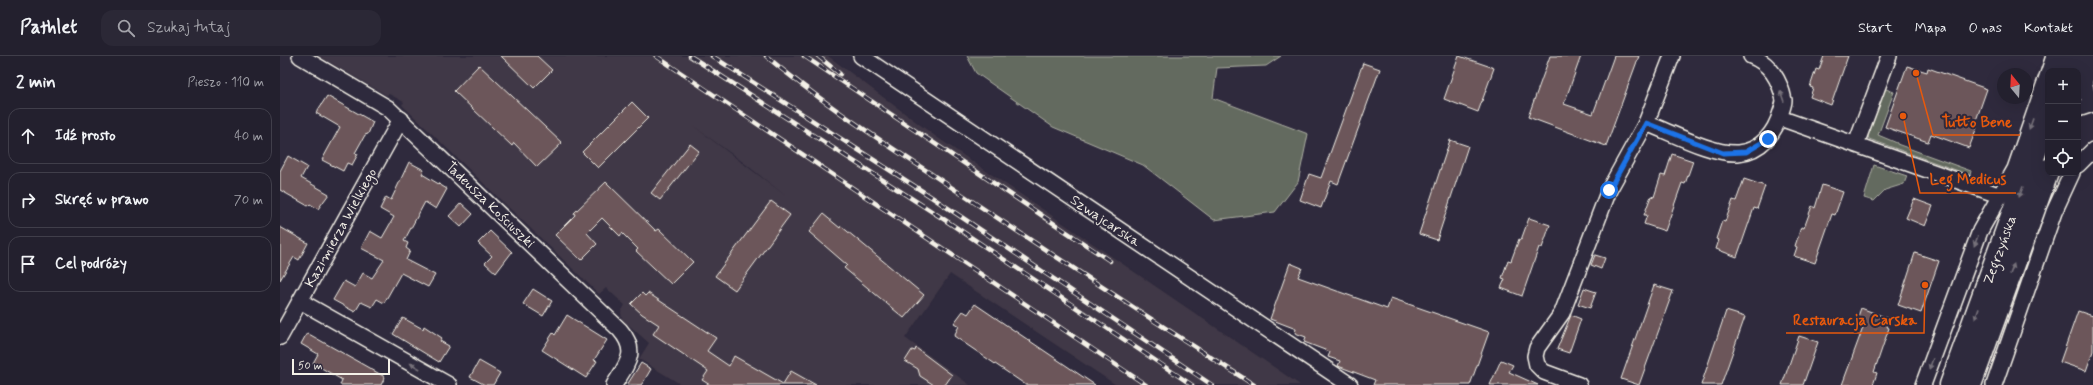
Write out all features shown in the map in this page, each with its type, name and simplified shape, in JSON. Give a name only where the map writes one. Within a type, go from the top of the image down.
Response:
[{"type":"main road","points":[[2069,56],[2072,68]]},
{"type":"main road","points":[[2081,70],[2090,56]]},
{"type":"main road","name":"Zegrzyńska","points":[[1951,385],[2045,124]]},
{"type":"main road","name":"Zegrzyńska","points":[[1970,385],[2046,176]]},
{"type":"street","name":"Tadeusza Kościuszki","points":[[300,56],[388,108],[401,119],[628,339],[632,350],[614,385]]},
{"type":"street","name":"Szwajcarska","points":[[861,56],[1350,385]]},
{"type":"street","points":[[1579,385],[1544,372],[1537,365],[1535,356],[1536,348],[1562,313],[1609,190],[1646,123],[1672,56]]},
{"type":"street","points":[[1646,123],[1723,153],[1746,152],[1768,139],[1776,128],[1784,102],[1776,78],[1769,66],[1751,56]]},
{"type":"street","points":[[1856,144],[1889,56]]},
{"type":"street","points":[[2050,68],[2054,56]]},
{"type":"street","points":[[1923,385],[1980,231],[2015,169],[2045,83]]},
{"type":"street","points":[[2081,86],[2093,103],[2081,108]]},
{"type":"street","points":[[1780,118],[2001,196]]},
{"type":"street","name":"Kazimierza Wielkiego","points":[[280,337],[401,119]]},
{"type":"street","points":[[2081,163],[2093,150]]},
{"type":"street","points":[[1994,385],[2054,212],[2071,176]]},
{"type":"street","points":[[300,301],[449,385]]},
{"type":"shaded area","points":[[319,56],[828,56],[935,136],[1300,385],[1116,385],[950,274],[905,338],[970,385],[682,385],[639,359],[649,343],[622,319],[621,312],[625,305],[606,288],[599,294],[402,105],[404,102],[389,94],[386,95]],"holes":[[[692,125],[743,162],[786,196]]]},
{"type":"green space","points":[[967,56],[1281,56],[1266,66],[1217,68],[1213,98],[1308,134],[1298,182],[1275,212],[1214,220],[1143,165],[1053,127],[976,73]]},
{"type":"green space","points":[[1883,88],[1894,92],[1878,135],[1897,144],[1971,171],[1970,175],[1869,139],[1867,133]]},
{"type":"green space","points":[[1874,165],[1907,176],[1904,184],[1885,190],[1874,201],[1864,198]]},
{"type":"building","points":[[501,56],[537,56],[552,70],[534,88]]},
{"type":"building","points":[[1459,56],[1494,68],[1478,112],[1444,99]]},
{"type":"building","points":[[1550,56],[1581,56],[1564,104],[1593,114],[1614,56],[1639,56],[1606,146],[1528,117]]},
{"type":"building","points":[[1824,56],[1848,56],[1831,105],[1810,97],[1813,88],[1810,87],[1816,69],[1819,70]]},
{"type":"building","points":[[1363,63],[1380,69],[1338,184],[1331,181],[1321,208],[1300,200],[1309,174],[1321,178]]},
{"type":"building","points":[[479,65],[562,143],[537,167],[514,143],[512,146],[454,91]]},
{"type":"building","points":[[1907,66],[1927,72],[1928,68],[1987,89],[1974,126],[1977,127],[1969,148],[1931,134],[1928,142],[1885,127]]},
{"type":"building","points":[[327,96],[373,122],[368,134],[365,135],[355,153],[358,154],[352,165],[347,163],[343,171],[322,160],[340,127],[316,113]]},
{"type":"building","points":[[632,102],[648,118],[598,168],[582,152]]},
{"type":"building","points":[[1450,140],[1468,146],[1437,240],[1419,234]]},
{"type":"building","points":[[690,144],[699,151],[660,200],[651,193]]},
{"type":"building","points":[[1672,154],[1693,161],[1685,184],[1682,183],[1665,231],[1644,224],[1647,215],[1644,215],[1651,196],[1654,197],[1661,175],[1665,176]]},
{"type":"building","points":[[288,156],[307,167],[301,178],[329,194],[318,209],[310,204],[308,206],[280,190],[280,171]]},
{"type":"building","points":[[409,162],[424,170],[422,174],[447,189],[436,209],[425,202],[404,241],[408,243],[406,248],[410,251],[406,260],[435,275],[428,287],[401,273],[384,303],[377,299],[372,307],[361,302],[355,312],[333,300],[344,281],[355,287],[363,273],[372,278],[384,260],[361,248],[370,231],[382,238],[394,217],[380,209],[386,197],[391,200]]},
{"type":"building","points":[[1744,179],[1765,186],[1757,209],[1754,208],[1737,257],[1716,249],[1719,240],[1716,239],[1722,221],[1725,222],[1733,200],[1736,201]]},
{"type":"building","points":[[606,182],[656,231],[659,229],[693,262],[671,284],[636,251],[638,249],[622,233],[620,236],[602,218],[587,233],[597,244],[581,260],[555,235],[575,215],[574,213]]},
{"type":"building","points":[[1822,185],[1843,192],[1835,215],[1832,214],[1815,263],[1794,256],[1797,247],[1795,246],[1801,227],[1804,228],[1812,206],[1815,208]]},
{"type":"building","points":[[1914,199],[1933,206],[1925,226],[1906,218]]},
{"type":"building","points":[[771,201],[790,215],[735,290],[715,276]]},
{"type":"building","points":[[461,203],[473,214],[461,227],[449,216]]},
{"type":"building","points":[[823,214],[840,228],[841,226],[924,295],[904,318],[844,268],[847,265],[809,232]]},
{"type":"building","points":[[1529,218],[1550,225],[1542,248],[1539,247],[1522,296],[1501,288],[1505,279],[1502,278],[1508,260],[1511,261]]},
{"type":"building","points":[[280,227],[308,243],[299,260],[294,257],[280,280]]},
{"type":"building","points":[[490,231],[512,252],[496,273],[485,263],[492,256],[478,243]]},
{"type":"building","points":[[1915,253],[1939,261],[1921,313],[1898,305]]},
{"type":"building","points":[[1595,255],[1605,258],[1601,269],[1591,265]]},
{"type":"building","points":[[1290,263],[1302,268],[1298,277],[1387,309],[1391,298],[1489,332],[1470,385],[1373,385],[1375,380],[1338,366],[1340,361],[1328,357],[1330,352],[1304,342],[1306,337],[1295,333],[1296,329],[1270,319]]},
{"type":"building","points":[[1654,285],[1673,291],[1639,385],[1621,379]]},
{"type":"building","points":[[1584,288],[1596,292],[1590,308],[1578,304]]},
{"type":"building","points":[[533,289],[552,301],[543,316],[523,304]]},
{"type":"building","points":[[642,293],[645,296],[648,293],[716,338],[707,351],[729,366],[734,356],[783,384],[791,371],[816,385],[710,385],[702,380],[708,371],[653,334],[659,325],[642,314],[631,304]]},
{"type":"building","points":[[975,304],[1095,385],[1026,385],[954,336],[959,326],[954,323],[963,311],[968,314]]},
{"type":"building","points":[[1861,308],[1890,319],[1887,327],[1889,328],[1874,372],[1877,373],[1873,385],[1842,385],[1864,325],[1856,322]]},
{"type":"building","points":[[1726,311],[1745,317],[1721,385],[1701,385]]},
{"type":"building","points":[[2078,311],[2093,316],[2093,351],[2086,371],[2060,362]]},
{"type":"building","points":[[567,315],[607,340],[594,360],[597,361],[586,378],[542,350],[553,333],[555,335]]},
{"type":"building","points":[[1571,315],[1581,319],[1569,353],[1557,349]]},
{"type":"building","points":[[403,318],[423,329],[424,326],[442,338],[440,341],[449,346],[439,362],[393,334]]},
{"type":"building","points":[[307,333],[385,377],[381,385],[340,385],[342,380],[313,363],[318,354],[301,344]]},
{"type":"building","points":[[1799,336],[1818,342],[1803,385],[1782,385]]},
{"type":"building","points":[[916,348],[952,375],[945,385],[934,385],[920,376],[918,369],[905,361],[912,350],[915,351]]},
{"type":"building","points":[[1501,360],[1513,365],[1509,372],[1538,385],[1490,385]]},
{"type":"building","points":[[479,361],[500,373],[493,385],[485,385],[470,377]]},
{"type":"building","points":[[641,363],[651,369],[644,381],[641,385],[627,385]]},
{"type":"railway","points":[[656,56],[1146,385]]},
{"type":"railway","points":[[690,56],[942,218],[1192,385]]},
{"type":"railway","points":[[712,56],[930,196],[1212,385]]},
{"type":"railway","points":[[766,56],[833,108],[880,140],[1102,287],[1254,385]]},
{"type":"railway","points":[[804,56],[1110,261]]},
{"type":"railway","points":[[818,56],[840,74]]},
{"type":"place","name":"Tutto Bene","points":[[1916,73]]},
{"type":"place","name":"Leg Medicus","points":[[1903,116]]},
{"type":"place","name":"Restauracja Carska","points":[[1925,285]]},
{"type":"route","points":[[1609,190],[1646,123],[1723,153],[1746,152],[1768,139]]}]
